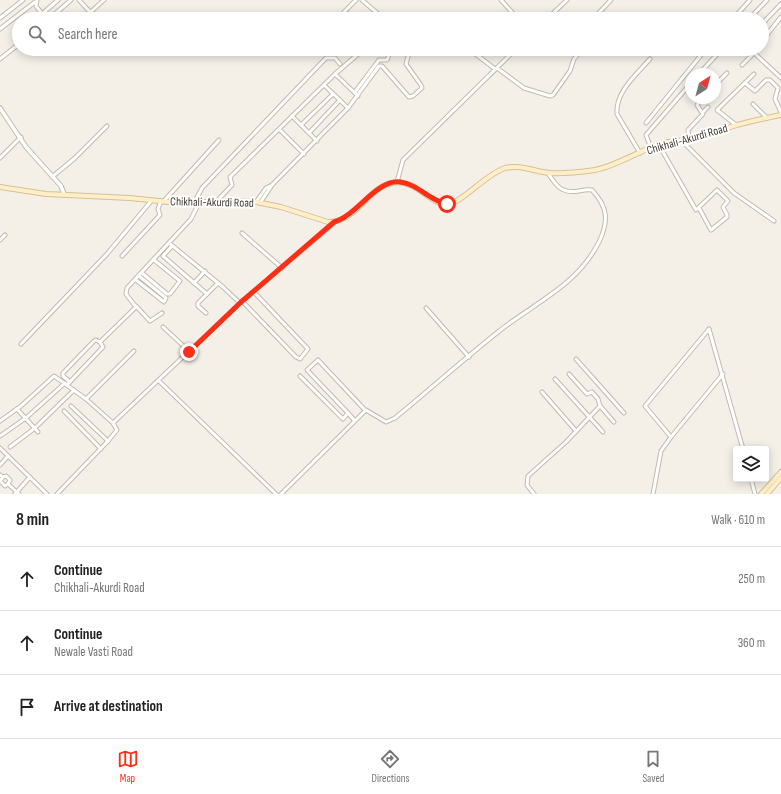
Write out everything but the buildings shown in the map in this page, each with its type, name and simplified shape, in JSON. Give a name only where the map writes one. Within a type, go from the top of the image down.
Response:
[{"type":"main road","name":"Chikhali-Akurdi Road","points":[[548,173],[595,170],[659,145],[682,141],[736,125],[781,115]]},
{"type":"main road","points":[[334,222],[350,214],[383,187],[397,182],[414,186],[440,202],[449,204],[499,170],[517,167],[548,173]]},
{"type":"main road","name":"Chikhali-Akurdi Road","points":[[0,186],[34,192],[152,200],[162,202],[258,203],[280,207],[328,222],[334,222]]},
{"type":"main road","points":[[761,494],[781,472]]},
{"type":"main road","points":[[767,494],[781,478]]},
{"type":"street","points":[[0,18],[23,0]]},
{"type":"street","points":[[44,12],[58,0]]},
{"type":"street","points":[[56,12],[71,0]]},
{"type":"street","points":[[79,0],[90,12],[104,0]]},
{"type":"street","points":[[344,12],[356,0]]},
{"type":"street","points":[[362,0],[376,12]]},
{"type":"street","points":[[501,0],[512,12]]},
{"type":"street","points":[[554,12],[567,0]]},
{"type":"street","points":[[600,12],[611,0]]},
{"type":"street","points":[[739,12],[750,0]]},
{"type":"street","points":[[756,12],[767,0]]},
{"type":"street","points":[[36,1],[36,6],[40,12]]},
{"type":"street","points":[[22,12],[36,1]]},
{"type":"street","points":[[769,17],[781,4]]},
{"type":"street","points":[[769,32],[781,17]]},
{"type":"street","points":[[0,29],[12,20]]},
{"type":"street","points":[[0,59],[12,50]]},
{"type":"street","points":[[216,202],[232,185],[230,177],[335,74],[356,56]]},
{"type":"street","points":[[355,92],[379,60],[387,60],[388,56]]},
{"type":"street","points":[[258,203],[266,188],[272,185],[317,141],[348,108],[381,66],[407,96],[413,96],[422,86],[406,64],[408,56]]},
{"type":"street","points":[[478,56],[524,88],[550,96],[553,95],[570,71],[576,56]]},
{"type":"street","points":[[397,182],[403,160],[509,56]]},
{"type":"street","points":[[646,123],[700,56]]},
{"type":"street","points":[[705,68],[716,56]]},
{"type":"street","points":[[742,65],[749,56]]},
{"type":"street","points":[[758,56],[780,76]]},
{"type":"street","points":[[194,203],[202,188],[326,58],[335,58],[340,64]]},
{"type":"street","points":[[640,152],[617,114],[616,108],[621,95],[650,59]]},
{"type":"street","points":[[721,79],[727,73]]},
{"type":"street","points":[[335,74],[358,96]]},
{"type":"street","points":[[736,125],[717,110],[754,74]]},
{"type":"street","points":[[745,83],[755,91],[766,80],[770,80],[778,88],[775,98],[781,112]]},
{"type":"street","points":[[324,85],[348,108]]},
{"type":"street","points":[[651,148],[646,135],[685,90]]},
{"type":"street","points":[[301,125],[333,94]]},
{"type":"street","points":[[309,133],[340,100]]},
{"type":"street","points":[[698,104],[703,112]]},
{"type":"street","points":[[753,104],[768,118]]},
{"type":"street","points":[[689,139],[688,130],[708,107]]},
{"type":"street","points":[[0,108],[52,177],[62,186],[64,194]]},
{"type":"street","points":[[292,116],[317,141]]},
{"type":"street","points":[[52,177],[79,154],[107,126]]},
{"type":"street","points":[[279,129],[304,154]]},
{"type":"street","points":[[0,158],[21,137]]},
{"type":"street","points":[[122,256],[160,214],[158,209],[162,202],[219,140]]},
{"type":"street","points":[[682,141],[734,193],[774,221]]},
{"type":"street","points":[[659,145],[695,208],[698,208],[711,230],[727,217],[723,207],[728,201],[717,190],[698,208]]},
{"type":"street","points":[[354,420],[307,370],[318,360],[365,410],[374,414],[380,420],[390,421],[501,330],[563,288],[591,258],[603,233],[606,215],[599,196],[590,190],[572,192],[560,189],[556,186],[548,173]]},
{"type":"street","points":[[21,344],[107,254],[152,200]]},
{"type":"street","points":[[162,313],[150,321],[126,294],[126,290],[191,219],[199,202]]},
{"type":"street","points":[[113,424],[242,302],[334,222]]},
{"type":"street","points":[[242,233],[282,268]]},
{"type":"street","points":[[0,240],[5,235]]},
{"type":"street","points":[[169,243],[242,302],[296,357],[300,359],[308,348],[254,292]]},
{"type":"street","points":[[172,246],[163,256],[207,294]]},
{"type":"street","points":[[141,275],[167,294],[170,294],[180,281],[154,260]]},
{"type":"street","points":[[194,283],[205,271]]},
{"type":"street","points":[[136,280],[164,302],[166,298],[141,275]]},
{"type":"street","points":[[206,313],[197,305],[218,282]]},
{"type":"street","points":[[100,342],[136,306]]},
{"type":"street","points":[[426,308],[469,357]]},
{"type":"street","points":[[163,327],[189,352]]},
{"type":"street","points":[[670,437],[645,406],[709,329],[742,446]]},
{"type":"street","points":[[0,436],[26,418],[67,383],[103,347],[100,342],[94,340],[63,373],[63,376],[67,383],[74,390],[113,424],[117,432],[57,494]]},
{"type":"street","points":[[86,399],[134,350]]},
{"type":"street","points":[[576,360],[624,413]]},
{"type":"street","points":[[569,374],[587,394],[592,392],[598,399],[600,406],[614,422]]},
{"type":"street","points":[[653,494],[661,451],[670,437],[723,374]]},
{"type":"street","points":[[0,421],[18,409],[54,376],[67,383]]},
{"type":"street","points":[[300,376],[349,426]]},
{"type":"street","points":[[555,379],[603,432]]},
{"type":"street","points":[[159,381],[276,494]]},
{"type":"street","points":[[10,447],[35,428],[74,390]]},
{"type":"street","points":[[542,392],[576,431]]},
{"type":"street","points":[[71,406],[108,441]]},
{"type":"street","points":[[534,494],[527,485],[528,476],[590,418],[600,406]]},
{"type":"street","points":[[18,409],[38,432]]},
{"type":"street","points":[[281,494],[365,410]]},
{"type":"street","points":[[64,411],[101,449]]},
{"type":"street","points":[[343,419],[348,414]]},
{"type":"street","points":[[0,448],[48,494]]},
{"type":"street","points":[[0,465],[8,456]]},
{"type":"street","points":[[1,476],[5,476],[10,480],[8,484],[17,493],[30,477]]},
{"type":"street","points":[[752,482],[755,494]]},
{"type":"route","points":[[189,352],[240,303],[276,274],[334,222],[345,218],[383,187],[389,184],[401,182],[414,186],[434,199],[447,204]]}]
